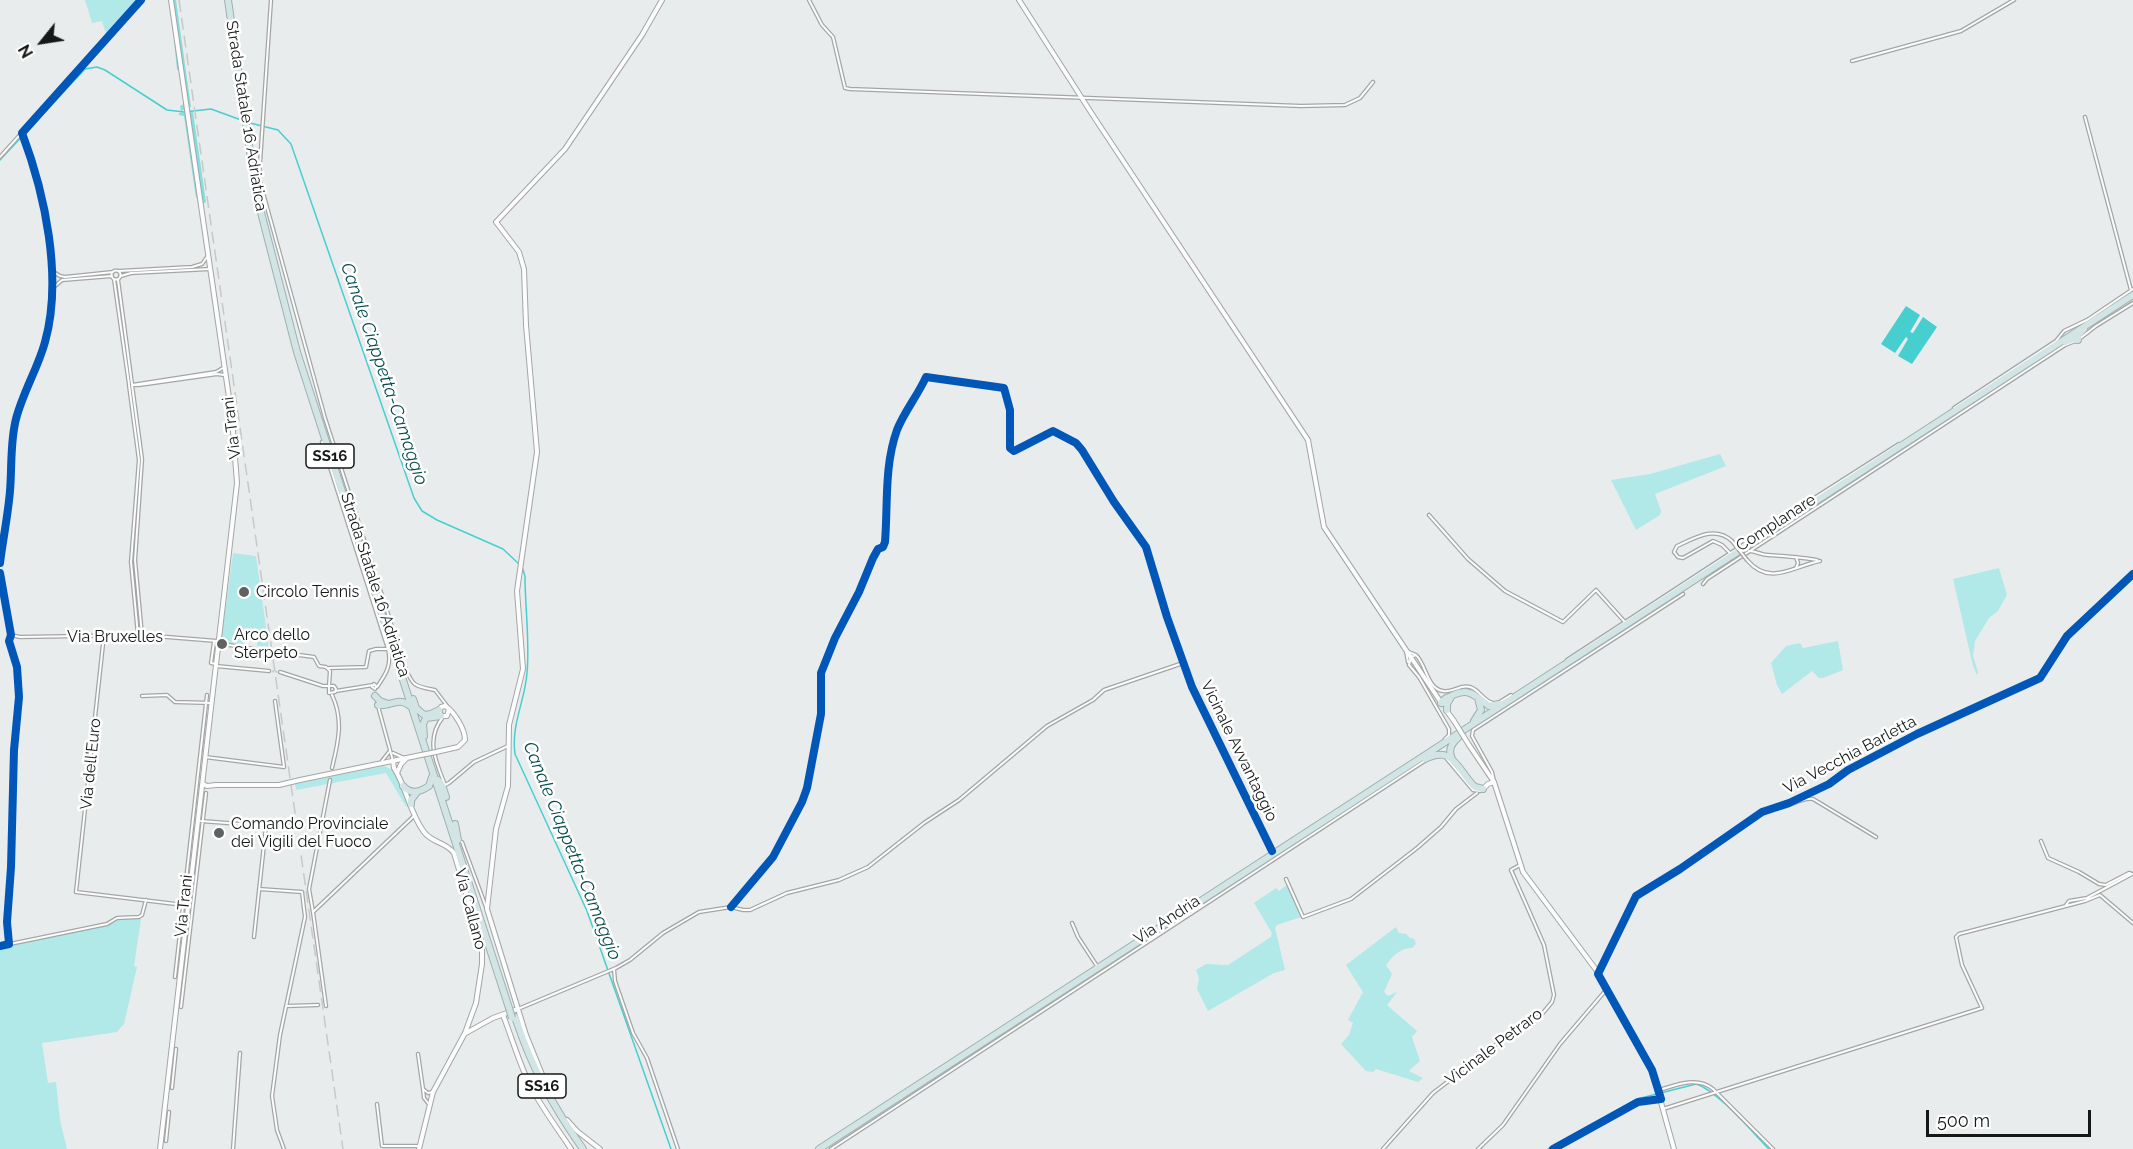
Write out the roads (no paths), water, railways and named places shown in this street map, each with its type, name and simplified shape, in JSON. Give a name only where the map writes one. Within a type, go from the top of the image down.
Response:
[{"type":"highway","name":"Strada Statale 16 Adriatica","points":[[230,0],[250,161],[266,237],[310,395],[433,773],[444,799],[513,1008]]},
{"type":"highway","name":"Strada Statale 16 Adriatica","points":[[230,0],[252,160],[268,234],[312,394],[460,841],[514,1017],[535,1072],[555,1109],[582,1149]]},
{"type":"highway","points":[[819,1149],[2084,328],[2133,292]]},
{"type":"highway","points":[[2061,342],[2066,330],[2084,328]]},
{"type":"highway","points":[[824,1149],[2061,342],[2078,340],[2078,335],[2084,328]]},
{"type":"highway","points":[[398,701],[402,696],[404,684]]},
{"type":"highway","points":[[374,689],[384,704]]},
{"type":"highway","name":"SS16","points":[[410,691],[416,708],[421,713],[441,715]]},
{"type":"highway","points":[[1437,696],[1447,699],[1465,691],[1473,693],[1489,706],[1494,706],[1516,696]]},
{"type":"highway","points":[[1468,727],[1481,710],[1478,697]]},
{"type":"highway","points":[[1447,699],[1447,710]]},
{"type":"highway","points":[[384,704],[398,701],[409,704],[413,711]]},
{"type":"highway","points":[[380,715],[384,704]]},
{"type":"highway","points":[[424,736],[424,721],[430,716],[441,715]]},
{"type":"highway","points":[[1452,760],[1449,750],[1451,744],[1463,734]]},
{"type":"highway","points":[[1421,761],[1438,753],[1446,755],[1475,787],[1486,787]]},
{"type":"highway","points":[[412,794],[424,789],[432,782],[433,773]]},
{"type":"highway","points":[[438,780],[442,785],[444,799]]},
{"type":"highway","points":[[403,786],[412,794]]},
{"type":"highway","points":[[424,789],[436,792],[444,799]]},
{"type":"highway","points":[[411,804],[412,794]]},
{"type":"highway","points":[[455,824],[460,841]]},
{"type":"street","points":[[0,158],[141,0]]},
{"type":"street","name":"Via Trani","points":[[171,0],[235,438],[237,483],[219,643],[209,703],[184,905],[181,1007]]},
{"type":"street","points":[[202,784],[279,785],[456,748],[462,744],[465,734],[440,694],[435,690],[419,688],[410,680],[336,455],[259,178],[271,0]]},
{"type":"street","points":[[487,909],[496,829],[508,786],[508,725],[523,669],[516,591],[537,452],[526,325],[524,269],[519,252],[496,222],[564,149],[642,35],[662,0]]},
{"type":"street","points":[[809,0],[822,25],[833,37],[845,88],[1301,106],[1345,105],[1360,98],[1372,82]]},
{"type":"street","points":[[1019,0],[1308,440],[1324,527],[1406,651],[1409,662]]},
{"type":"street","points":[[1852,61],[1961,31],[2014,0]]},
{"type":"street","points":[[2085,117],[2133,292]]},
{"type":"street","points":[[0,563],[10,492],[16,418],[45,344],[52,290],[50,248],[39,185],[22,132]]},
{"type":"street","points":[[52,271],[65,277],[114,277],[119,272],[192,267],[202,264],[208,254]]},
{"type":"street","points":[[52,290],[62,280],[114,277],[130,273],[210,269]]},
{"type":"street","points":[[119,272],[121,276]]},
{"type":"street","points":[[114,277],[142,459],[135,560],[140,635]]},
{"type":"street","name":"Complanare","points":[[1416,655],[1430,681],[1438,690],[1470,687],[1486,701],[1496,704],[2056,341],[2066,330],[2133,292]]},
{"type":"street","name":"Complanare","points":[[1703,584],[1762,542],[2133,303]]},
{"type":"street","points":[[131,384],[216,372],[224,367]]},
{"type":"street","points":[[131,384],[140,385],[217,374],[225,375]]},
{"type":"street","name":"Vicinale Avvantaggio","points":[[731,906],[773,857],[807,789],[821,714],[821,673],[873,558],[885,542],[886,498],[892,447],[897,428],[920,392],[926,377],[1004,388],[1010,410],[1010,448],[1014,451],[1053,431],[1078,446],[1146,547],[1203,713],[1272,851]]},
{"type":"street","points":[[280,672],[323,686],[341,689],[366,687],[374,689],[388,669],[390,656],[388,649],[322,442]]},
{"type":"street","points":[[1429,515],[1468,559],[1505,591],[1563,622],[1596,590],[1624,621]]},
{"type":"street","points":[[1730,553],[1722,545],[1713,541],[1683,558],[1678,557],[1674,552],[1677,546],[1710,533],[1723,535],[1732,541],[1757,569],[1769,574],[1777,574],[1820,561],[1761,554],[1753,550],[1747,552]]},
{"type":"street","points":[[1761,554],[1762,542]]},
{"type":"street","points":[[1755,547],[1761,554]]},
{"type":"street","points":[[1793,556],[1797,558],[1796,568]]},
{"type":"street","points":[[1796,568],[1805,558]]},
{"type":"street","points":[[1805,558],[1805,564]]},
{"type":"street","points":[[0,573],[11,635],[9,641],[17,667],[20,697],[14,750],[7,922],[9,944]]},
{"type":"street","name":"Via Vecchia Barletta","points":[[1598,974],[1636,896],[1680,869],[1750,819],[1829,784],[1840,775],[1917,734],[2040,678],[2067,636],[2133,574]]},
{"type":"street","points":[[1286,879],[1303,917],[1351,899],[1417,848],[1441,827],[1456,809],[1486,787],[1492,772],[1472,736],[1473,730],[1683,594]]},
{"type":"street","name":"Via Bruxelles","points":[[11,635],[20,638],[140,635],[219,643],[267,651]]},
{"type":"street","name":"Via dell'Euro","points":[[104,635],[76,892],[146,900]]},
{"type":"street","points":[[276,652],[314,657],[319,666],[329,668],[366,666],[369,651],[388,649]]},
{"type":"street","points":[[1406,651],[1416,655]]},
{"type":"street","points":[[1409,662],[1412,656],[1416,655]]},
{"type":"street","points":[[1409,662],[1417,664],[1437,696]]},
{"type":"street","name":"Via Andria","points":[[814,1149],[1449,735],[1446,722],[1409,662]]},
{"type":"street","points":[[465,1033],[513,1008],[613,969],[630,960],[663,933],[694,914],[731,906],[743,910],[756,908],[787,893],[839,880],[868,867],[924,823],[959,800],[1047,726],[1093,700],[1104,690],[1184,663]]},
{"type":"street","name":"Complanare","points":[[1417,664],[1423,666]]},
{"type":"street","points":[[216,665],[269,671]]},
{"type":"street","points":[[329,668],[340,727],[332,768]]},
{"type":"street","points":[[331,687],[334,693]]},
{"type":"street","points":[[334,693],[341,689]]},
{"type":"street","points":[[440,694],[441,715]]},
{"type":"street","points":[[142,696],[167,695],[175,702],[209,703]]},
{"type":"street","name":"Via Trani","points":[[195,865],[191,857],[204,794],[202,763],[206,757],[209,703],[207,695]]},
{"type":"street","points":[[206,757],[284,767],[274,701]]},
{"type":"street","points":[[449,708],[445,705],[433,735],[432,747],[445,785],[474,762],[508,746]]},
{"type":"street","points":[[441,715],[449,708]]},
{"type":"street","points":[[1447,710],[1490,776],[1486,787]]},
{"type":"street","points":[[380,715],[396,771],[403,786]]},
{"type":"street","points":[[441,715],[453,717],[458,722]]},
{"type":"street","points":[[391,752],[399,757],[407,758]]},
{"type":"street","points":[[377,764],[391,752]]},
{"type":"street","name":"Via Andria","points":[[831,1149],[1432,756],[1444,756],[1473,790],[1486,787]]},
{"type":"street","points":[[396,771],[407,758]]},
{"type":"street","points":[[377,764],[388,765],[396,771]]},
{"type":"street","points":[[204,773],[209,784]]},
{"type":"street","points":[[326,1006],[309,890],[330,780]]},
{"type":"street","points":[[204,794],[209,784]]},
{"type":"street","points":[[1486,787],[1497,789],[1520,865],[1527,879],[1598,974],[1652,1070],[1674,1149]]},
{"type":"street","name":"Via Trani","points":[[175,977],[183,955],[201,827],[198,801],[204,794]]},
{"type":"street","points":[[1769,809],[1780,809],[1810,798],[1876,837]]},
{"type":"street","name":"Via Callano","points":[[411,804],[429,837],[447,846],[454,853],[480,940],[482,964],[476,1003],[465,1033],[433,1092],[420,1148]]},
{"type":"street","points":[[313,912],[415,815]]},
{"type":"street","points":[[200,821],[266,826],[254,937]]},
{"type":"street","points":[[460,841],[487,909],[513,1008],[535,1059],[562,1113],[573,1127],[600,1149]]},
{"type":"street","points":[[2041,841],[2048,858],[2099,884],[2106,885],[2129,873],[2132,874],[2084,900],[2069,901],[2066,905]]},
{"type":"street","name":"Vicinale Petraro","points":[[1383,1149],[1433,1093],[1498,1042],[1542,1014],[1552,1002],[1554,995],[1544,945],[1511,870],[1520,865]]},
{"type":"street","points":[[259,889],[302,892],[305,917],[280,1035],[272,1096],[277,1130],[284,1149]]},
{"type":"street","points":[[1663,1109],[1982,1008],[1962,965],[1956,937],[1958,934],[2085,901],[2100,895],[2133,922]]},
{"type":"street","points":[[0,946],[107,924],[117,918],[139,917],[142,915],[146,900],[184,905]]},
{"type":"street","points":[[1072,923],[1078,937],[1097,966]]},
{"type":"street","points":[[480,940],[484,936]]},
{"type":"street","points":[[613,969],[633,1033],[647,1058],[678,1149]]},
{"type":"street","points":[[1478,1149],[1503,1125],[1560,1044],[1606,990]]},
{"type":"street","name":"Via Trani","points":[[160,1149],[181,991]]},
{"type":"street","points":[[287,1006],[318,1005]]},
{"type":"street","points":[[503,1015],[530,1084],[543,1108],[571,1149]]},
{"type":"street","name":"Via Trani","points":[[173,1058],[176,1049]]},
{"type":"street","points":[[233,1149],[240,1053]]},
{"type":"street","points":[[418,1054],[425,1100],[429,1104]]},
{"type":"street","name":"Via Trani","points":[[171,1078],[172,1088]]},
{"type":"street","points":[[1553,1149],[1638,1102],[1703,1082],[1773,1149]]},
{"type":"street","points":[[423,1089],[428,1093],[433,1092]]},
{"type":"street","points":[[376,1104],[382,1146],[420,1148]]},
{"type":"street","name":"Via Trani","points":[[166,1141],[165,1124],[169,1112]]},
{"type":"waterway","points":[[83,69],[144,0]]},
{"type":"waterway","name":"Canale Ciappetta-Camaggio","points":[[0,160],[85,69],[97,67],[167,110],[184,112],[211,109],[241,120]]},
{"type":"waterway","name":"Canale Ciappetta-Camaggio","points":[[250,123],[278,130],[291,144],[414,498],[422,511],[503,549],[519,564]]},
{"type":"waterway","name":"Canale Ciappetta-Camaggio","points":[[522,567],[525,576],[528,661],[526,683],[515,733],[515,754],[587,911],[671,1149]]},
{"type":"waterway","name":"Canale Ciappetta-Camaggio","points":[[1548,1149],[1637,1099],[1696,1084],[1724,1103],[1769,1149]]},
{"type":"tunnel","points":[[269,671],[280,672]]},
{"type":"railway","points":[[179,0],[343,1149]]},
{"type":"place","name":"Circolo Tennis","points":[[244,592]]},
{"type":"place","name":"Arco dello Sterpeto","points":[[222,644]]},
{"type":"place","name":"Comando Provinciale dei Vigili del Fuoco","points":[[219,833]]}]
